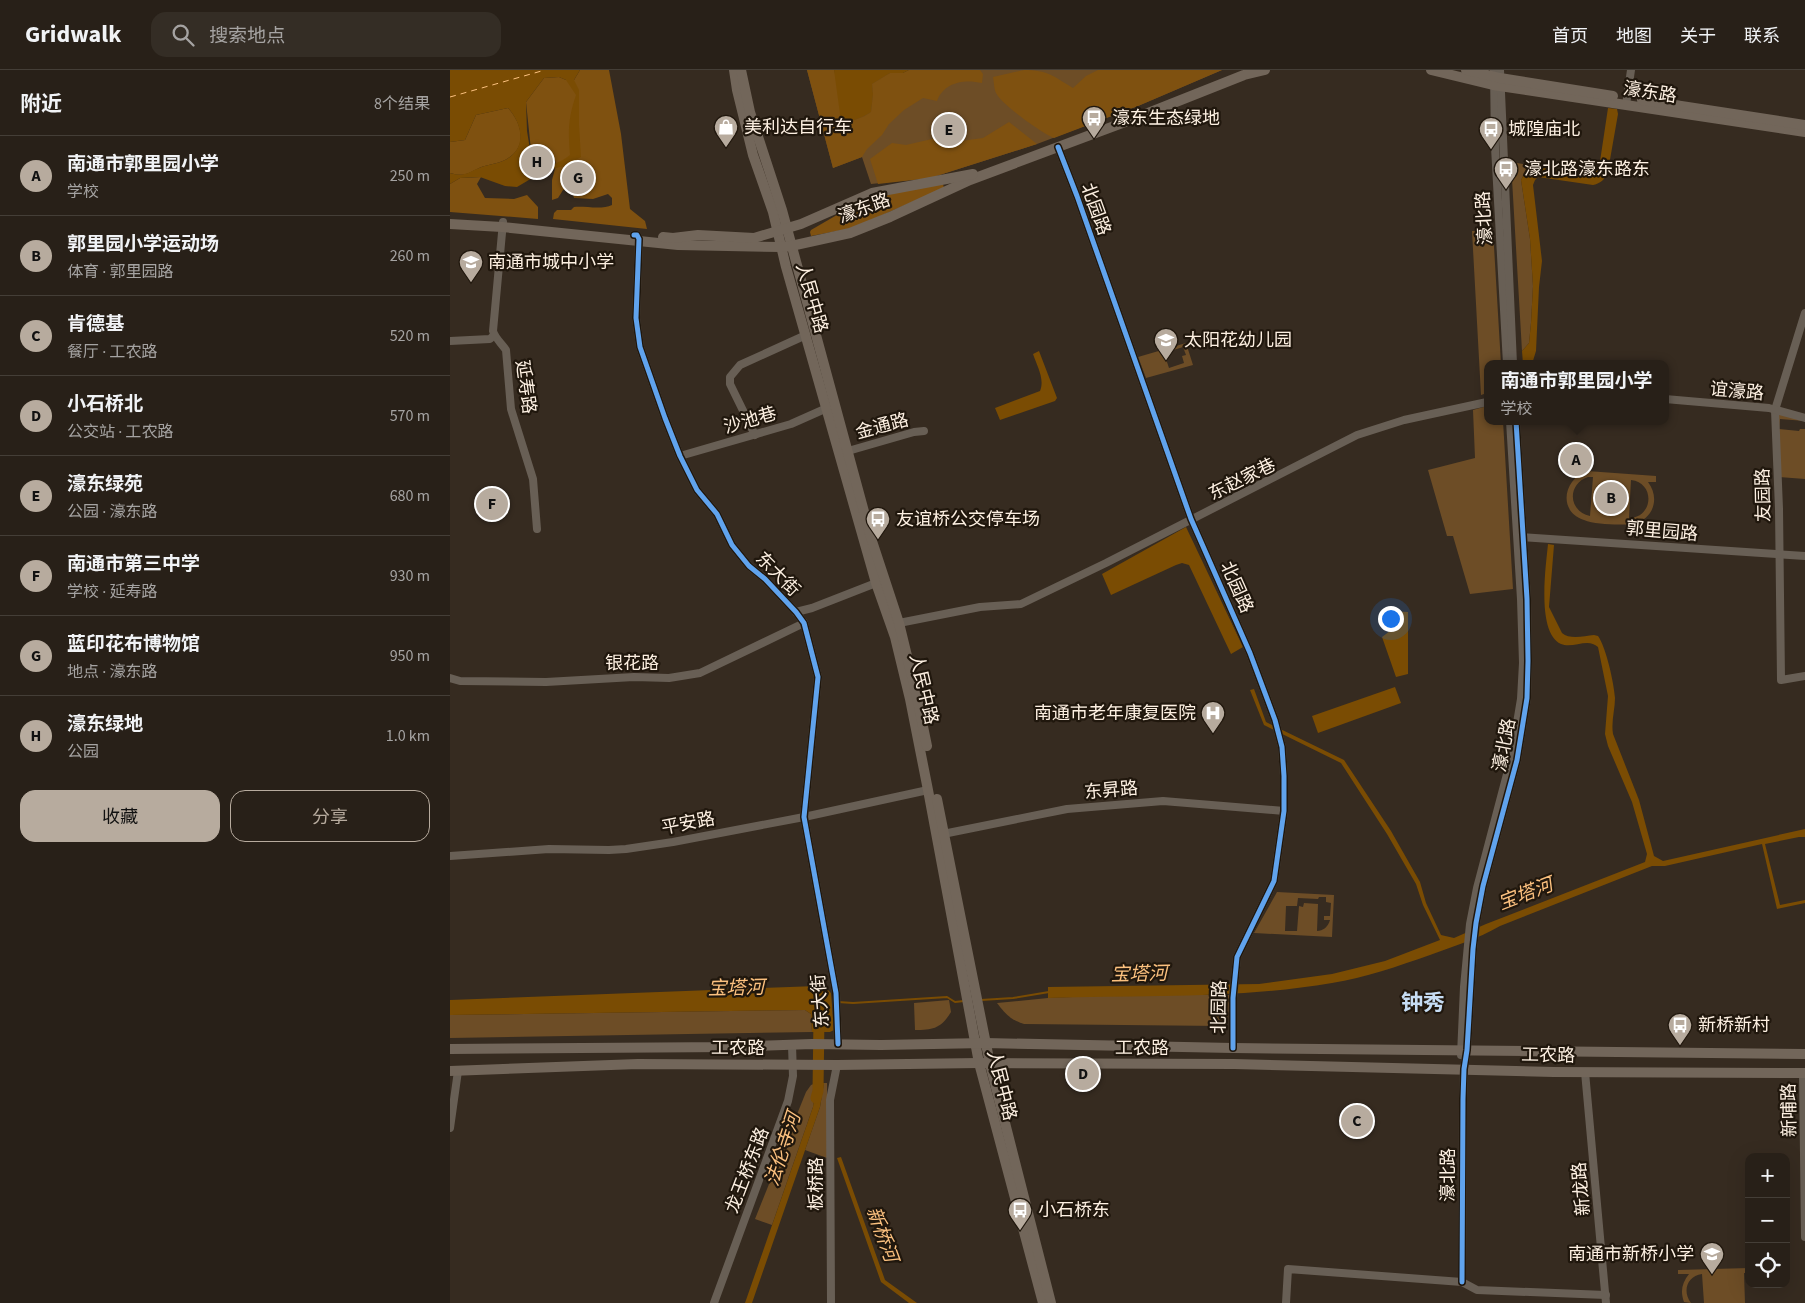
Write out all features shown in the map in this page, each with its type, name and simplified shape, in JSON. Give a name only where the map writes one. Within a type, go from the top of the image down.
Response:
[{"type":"main road","points":[[734,70],[741,90]]},
{"type":"main road","points":[[741,70],[741,90]]},
{"type":"main road","name":"濠东路","points":[[636,238],[673,238],[698,235],[754,238],[830,213],[872,193],[970,175],[1247,70]]},
{"type":"main road","name":"濠东路","points":[[450,218],[636,238],[678,245],[786,247],[850,233],[890,217],[970,180],[1244,75],[1265,70]]},
{"type":"main road","name":"濠东路","points":[[1431,70],[1497,77]]},
{"type":"main road","name":"濠东路","points":[[1466,70],[1627,101],[1805,132]]},
{"type":"main road","name":"人民中路","points":[[741,90],[782,230],[806,335],[876,584],[895,637],[910,700],[970,991],[980,1043],[979,1063],[1043,1303]]},
{"type":"main road","name":"濠东路","points":[[1627,101],[1805,125]]},
{"type":"main road","name":"濠东路","points":[[450,224],[502,225]]},
{"type":"main road","name":"人民中路","points":[[786,247],[848,450],[872,541],[899,623],[917,697],[944,834],[970,991]]},
{"type":"main road","name":"人民中路","points":[[980,1043],[990,1064],[1051,1303]]},
{"type":"main road","name":"工农路","points":[[450,1049],[730,1048],[812,1044],[980,1043],[1577,1053],[1805,1054]]},
{"type":"main road","name":"工农路","points":[[454,1071],[638,1064],[832,1065],[979,1063],[1234,1064],[1585,1072],[1804,1073]]},
{"type":"street","points":[[1627,101],[1631,70]]},
{"type":"street","name":"濠北路","points":[[1497,77],[1495,146],[1507,360]]},
{"type":"street","name":"濠北路","points":[[1497,77],[1513,360]]},
{"type":"street","name":"北园路","points":[[1058,147],[1080,204],[1191,519],[1250,653],[1276,725],[1284,758],[1284,811],[1274,881],[1237,957],[1233,998],[1233,1048]]},
{"type":"street","points":[[450,341],[490,339],[494,335],[502,225]]},
{"type":"street","name":"东大街","points":[[636,238],[636,318],[640,347],[664,418],[697,490],[717,514],[732,545],[749,566],[765,579],[804,623],[818,677],[804,817],[836,993],[834,1044]]},
{"type":"street","name":"友园路","points":[[1805,313],[1775,410],[1780,555],[1781,680],[1805,676]]},
{"type":"street","name":"延寿路","points":[[494,335],[506,350],[511,409],[533,479],[537,529]]},
{"type":"street","points":[[755,435],[730,384],[730,377],[740,364],[806,335]]},
{"type":"street","name":"谊濠路","points":[[1669,399],[1775,410],[1805,418]]},
{"type":"street","name":"东赵家巷","points":[[899,623],[980,606],[1022,604],[1368,431],[1404,420],[1484,403]]},
{"type":"street","name":"沙池巷","points":[[680,456],[791,424],[827,408]]},
{"type":"street","name":"濠北路","points":[[1510,425],[1520,537]]},
{"type":"street","name":"濠北路","points":[[1462,1282],[1464,1050],[1470,949],[1477,888],[1511,759],[1521,699],[1523,663],[1516,425]]},
{"type":"street","name":"金通路","points":[[848,450],[924,430]]},
{"type":"street","name":"郭里园路","points":[[1520,537],[1805,556]]},
{"type":"street","points":[[796,612],[812,608],[876,584]]},
{"type":"street","name":"银花路","points":[[450,678],[460,681],[543,682],[634,677],[669,678],[708,670],[804,623]]},
{"type":"street","name":"平安路","points":[[450,856],[549,849],[626,849],[804,817],[928,790]]},
{"type":"street","name":"东昇路","points":[[944,834],[1067,809],[1163,800],[1284,811]]},
{"type":"street","name":"龙王桥东路","points":[[714,1303],[788,1101],[793,1076],[792,1045]]},
{"type":"street","name":"板桥路","points":[[831,1303],[830,1100],[832,1065]]},
{"type":"street","points":[[450,1128],[454,1071]]},
{"type":"street","name":"新龙路","points":[[1585,1072],[1606,1299]]},
{"type":"street","name":"新哺路","points":[[1804,1073],[1805,1237]]},
{"type":"street","points":[[1286,1303],[1288,1269],[1462,1282],[1477,1290],[1606,1299]]},
{"type":"shaded area","points":[[450,70],[580,70],[574,80],[579,90],[581,157],[564,166],[544,171],[517,187],[505,186],[480,177],[460,178],[450,184],[450,173],[465,174],[507,159],[516,151],[519,145],[520,132],[516,119],[508,108],[476,115],[465,140],[450,142]],"holes":[[[559,77],[566,80],[576,95],[569,125],[570,155],[551,165],[537,164],[532,162],[527,131],[526,102],[544,78]]]},
{"type":"shaded area","points":[[580,70],[609,70],[621,134],[630,209],[645,221],[647,229],[553,219],[554,213],[557,210],[612,205],[612,198],[608,194],[593,199],[574,198],[571,188],[563,190],[558,198],[552,200],[555,160],[539,163],[534,160],[531,150],[526,102],[544,78],[559,77],[566,80],[574,80]]},
{"type":"shaded area","points":[[807,70],[834,70],[835,74],[903,73],[909,70],[1222,70],[1138,106],[1037,144],[930,178],[871,184],[862,157],[833,168]]},
{"type":"shaded area","points":[[807,70],[834,70],[849,122],[871,112],[872,84],[890,73],[903,73],[909,70],[980,70],[983,74],[982,83],[968,81],[955,83],[944,90],[937,101],[923,98],[904,110],[889,124],[882,135],[867,149],[862,157],[833,168]]},
{"type":"shaded area","points":[[834,70],[909,70],[903,73],[890,73],[872,84],[871,112],[857,119],[841,121]]},
{"type":"shaded area","points":[[1024,70],[1045,73],[1073,88],[1086,76],[1098,70],[1222,70],[1138,106],[1054,138],[1023,118],[996,93],[993,77]]},
{"type":"shaded area","points":[[508,108],[519,125],[521,139],[516,151],[504,161],[462,175],[450,173],[450,142],[465,140],[476,115]]},
{"type":"shaded area","points":[[1608,108],[1617,109],[1618,114],[1608,171],[1603,180],[1593,185],[1538,177],[1533,185],[1542,261],[1536,351],[1533,360],[1523,360],[1522,351],[1529,343],[1533,286],[1530,239],[1521,180],[1526,171],[1534,166],[1583,175],[1596,172],[1599,168]]},
{"type":"shaded area","points":[[1009,122],[1037,144],[930,178],[878,184],[870,159],[892,143],[906,145],[945,136],[961,141],[983,138]]},
{"type":"shaded area","points":[[1511,162],[1534,166],[1526,171],[1521,180],[1530,239],[1533,286],[1529,343],[1522,351]]},
{"type":"shaded area","points":[[481,177],[477,184],[485,198],[514,199],[527,195],[538,207],[538,219],[450,212],[450,184],[460,178]]},
{"type":"shaded area","points":[[943,184],[944,188],[853,228],[811,236],[811,230],[842,212],[869,201],[903,190]]},
{"type":"shaded area","points":[[1493,230],[1501,360],[1484,360],[1484,394],[1481,395],[1472,231]]},
{"type":"shaded area","name":"太阳花幼儿园","points":[[1186,343],[1193,365],[1146,378],[1138,357]],"holes":[[[1183,347],[1186,355],[1182,356],[1184,363],[1169,368],[1164,353]]]},
{"type":"shaded area","points":[[1039,351],[1057,398],[1055,401],[1000,420],[995,408],[1040,391],[1042,382],[1033,354]]},
{"type":"shaded area","points":[[1484,407],[1484,425],[1503,425],[1513,589],[1470,594],[1453,536],[1447,536],[1428,470],[1475,458],[1473,410]]},
{"type":"shaded area","points":[[1778,409],[1805,421],[1780,419],[1779,429],[1799,431],[1800,429],[1805,429],[1805,479],[1779,477]]},
{"type":"shaded area","points":[[1587,471],[1656,476],[1656,482],[1648,482],[1654,494],[1653,507],[1646,517],[1634,524],[1595,523],[1584,520],[1575,516],[1567,503],[1569,488],[1579,475]],"holes":[[[1588,477],[1593,477],[1590,516],[1577,509],[1573,497],[1576,485]],[[1631,480],[1639,482],[1645,487],[1648,493],[1648,500],[1647,507],[1643,512],[1629,518]]]},
{"type":"shaded area","points":[[1186,527],[1243,647],[1231,654],[1189,565],[1182,563],[1176,565],[1111,595],[1102,574]]},
{"type":"shaded area","points":[[1548,544],[1554,545],[1549,607],[1562,633],[1573,637],[1598,636],[1604,648],[1615,698],[1613,734],[1639,800],[1654,856],[1663,861],[1805,829],[1805,837],[1765,844],[1780,905],[1805,900],[1805,903],[1777,909],[1762,844],[1665,866],[1652,866],[1500,926],[1466,942],[1369,975],[1344,981],[1261,992],[1048,998],[1048,987],[1259,984],[1332,974],[1385,961],[1440,940],[1423,905],[1416,884],[1387,834],[1341,763],[1264,725],[1250,690],[1254,689],[1266,722],[1344,760],[1391,831],[1420,882],[1426,903],[1441,935],[1454,938],[1645,862],[1647,854],[1632,802],[1608,746],[1605,734],[1608,696],[1598,647],[1590,643],[1561,644],[1553,637],[1548,627],[1544,598]]},
{"type":"shaded area","points":[[1389,611],[1408,612],[1408,674],[1396,677],[1382,637],[1390,631]]},
{"type":"shaded area","points":[[1395,687],[1401,703],[1318,733],[1312,716]]},
{"type":"shaded area","points":[[1277,892],[1334,895],[1332,937],[1254,933]],"holes":[[[1319,897],[1326,897],[1326,902],[1331,903],[1330,916],[1324,916],[1324,920],[1330,920],[1325,928],[1317,931],[1318,904],[1304,903],[1303,907],[1299,906],[1297,931],[1285,931],[1286,906],[1297,906],[1298,898],[1318,899]]]},
{"type":"shaded area","points":[[817,986],[826,988],[831,993],[834,1030],[830,1032],[812,1032],[811,1014],[805,1010],[450,1015],[450,1000]]},
{"type":"shaded area","points":[[1121,995],[1229,995],[1228,1021],[1222,1026],[1024,1024],[1015,1021],[997,1003],[1048,998]]},
{"type":"shaded area","points":[[949,1000],[951,1012],[944,1022],[932,1029],[915,1030],[914,1003]]},
{"type":"shaded area","points":[[805,1010],[811,1014],[812,1032],[450,1038],[450,1015]]},
{"type":"shaded area","points":[[816,1083],[813,1107],[772,1225],[755,1219],[806,1092],[811,1085]]},
{"type":"shaded area","points":[[816,1083],[824,1083],[820,1107],[752,1303],[745,1303],[813,1107]]},
{"type":"shaded area","points":[[824,1083],[827,1083],[827,1158],[805,1150],[820,1107]]},
{"type":"shaded area","points":[[841,1157],[885,1280],[917,1303],[909,1303],[881,1282],[837,1158]]},
{"type":"shaded area","points":[[1745,1268],[1745,1303],[1704,1303],[1702,1274],[1693,1278],[1688,1285],[1687,1294],[1691,1303],[1684,1302],[1682,1287],[1689,1274],[1678,1274],[1678,1270]]},
{"type":"waterway","name":"宝塔河","points":[[981,1000],[1013,998],[1049,992]]},
{"type":"waterway","name":"宝塔河","points":[[838,1002],[853,1003],[947,997],[955,1002],[964,1001]]},
{"type":"waterway","name":"法伦寺河","points":[[816,1098],[818,1091],[819,1017]]},
{"type":"ferry route","points":[[450,97],[545,70]]},
{"type":"cycle path","points":[[1058,147],[1191,519],[1250,653],[1275,720],[1282,747],[1284,811],[1274,881],[1237,957],[1233,998],[1233,1048]]},
{"type":"cycle path","points":[[634,235],[637,235],[639,239],[636,318],[640,347],[680,456],[697,490],[717,514],[732,545],[749,566],[765,579],[804,623],[818,677],[804,817],[836,993],[838,1044]]},
{"type":"cycle path","points":[[1462,1282],[1463,1099],[1473,949],[1483,886],[1517,760],[1527,698],[1527,599],[1516,425]]},
{"type":"place","name":"濠东绿苑","points":[[949,130]]},
{"type":"place","name":"濠东生态绿地","points":[[1094,139]]},
{"type":"place","name":"美利达自行车","points":[[726,148]]},
{"type":"place","name":"城隍庙北","points":[[1491,150]]},
{"type":"place","name":"濠东绿地","points":[[537,162]]},
{"type":"place","name":"蓝印花布博物馆","points":[[578,178]]},
{"type":"place","name":"濠北路濠东路东","points":[[1506,190]]},
{"type":"place","name":"南通市城中小学","points":[[471,283]]},
{"type":"place","name":"太阳花幼儿园","points":[[1166,361]]},
{"type":"place","name":"南通市郭里园小学","points":[[1576,460]]},
{"type":"place","name":"郭里园小学运动场","points":[[1611,498]]},
{"type":"place","name":"南通市第三中学","points":[[492,504]]},
{"type":"place","name":"友谊桥公交停车场","points":[[878,540]]},
{"type":"place","name":"南通市老年康复医院","points":[[1213,734]]},
{"type":"place","name":"新桥新村","points":[[1680,1046]]},
{"type":"place","name":"小石桥北","points":[[1083,1074]]},
{"type":"place","name":"肯德基","points":[[1357,1121]]},
{"type":"place","name":"小石桥东","points":[[1020,1231]]},
{"type":"place","name":"南通市新桥小学","points":[[1712,1275]]},
{"type":"district","name":"钟秀","points":[[1423,1002]]},
{"type":"water label","name":"新桥河","points":[[883,1234]]}]
